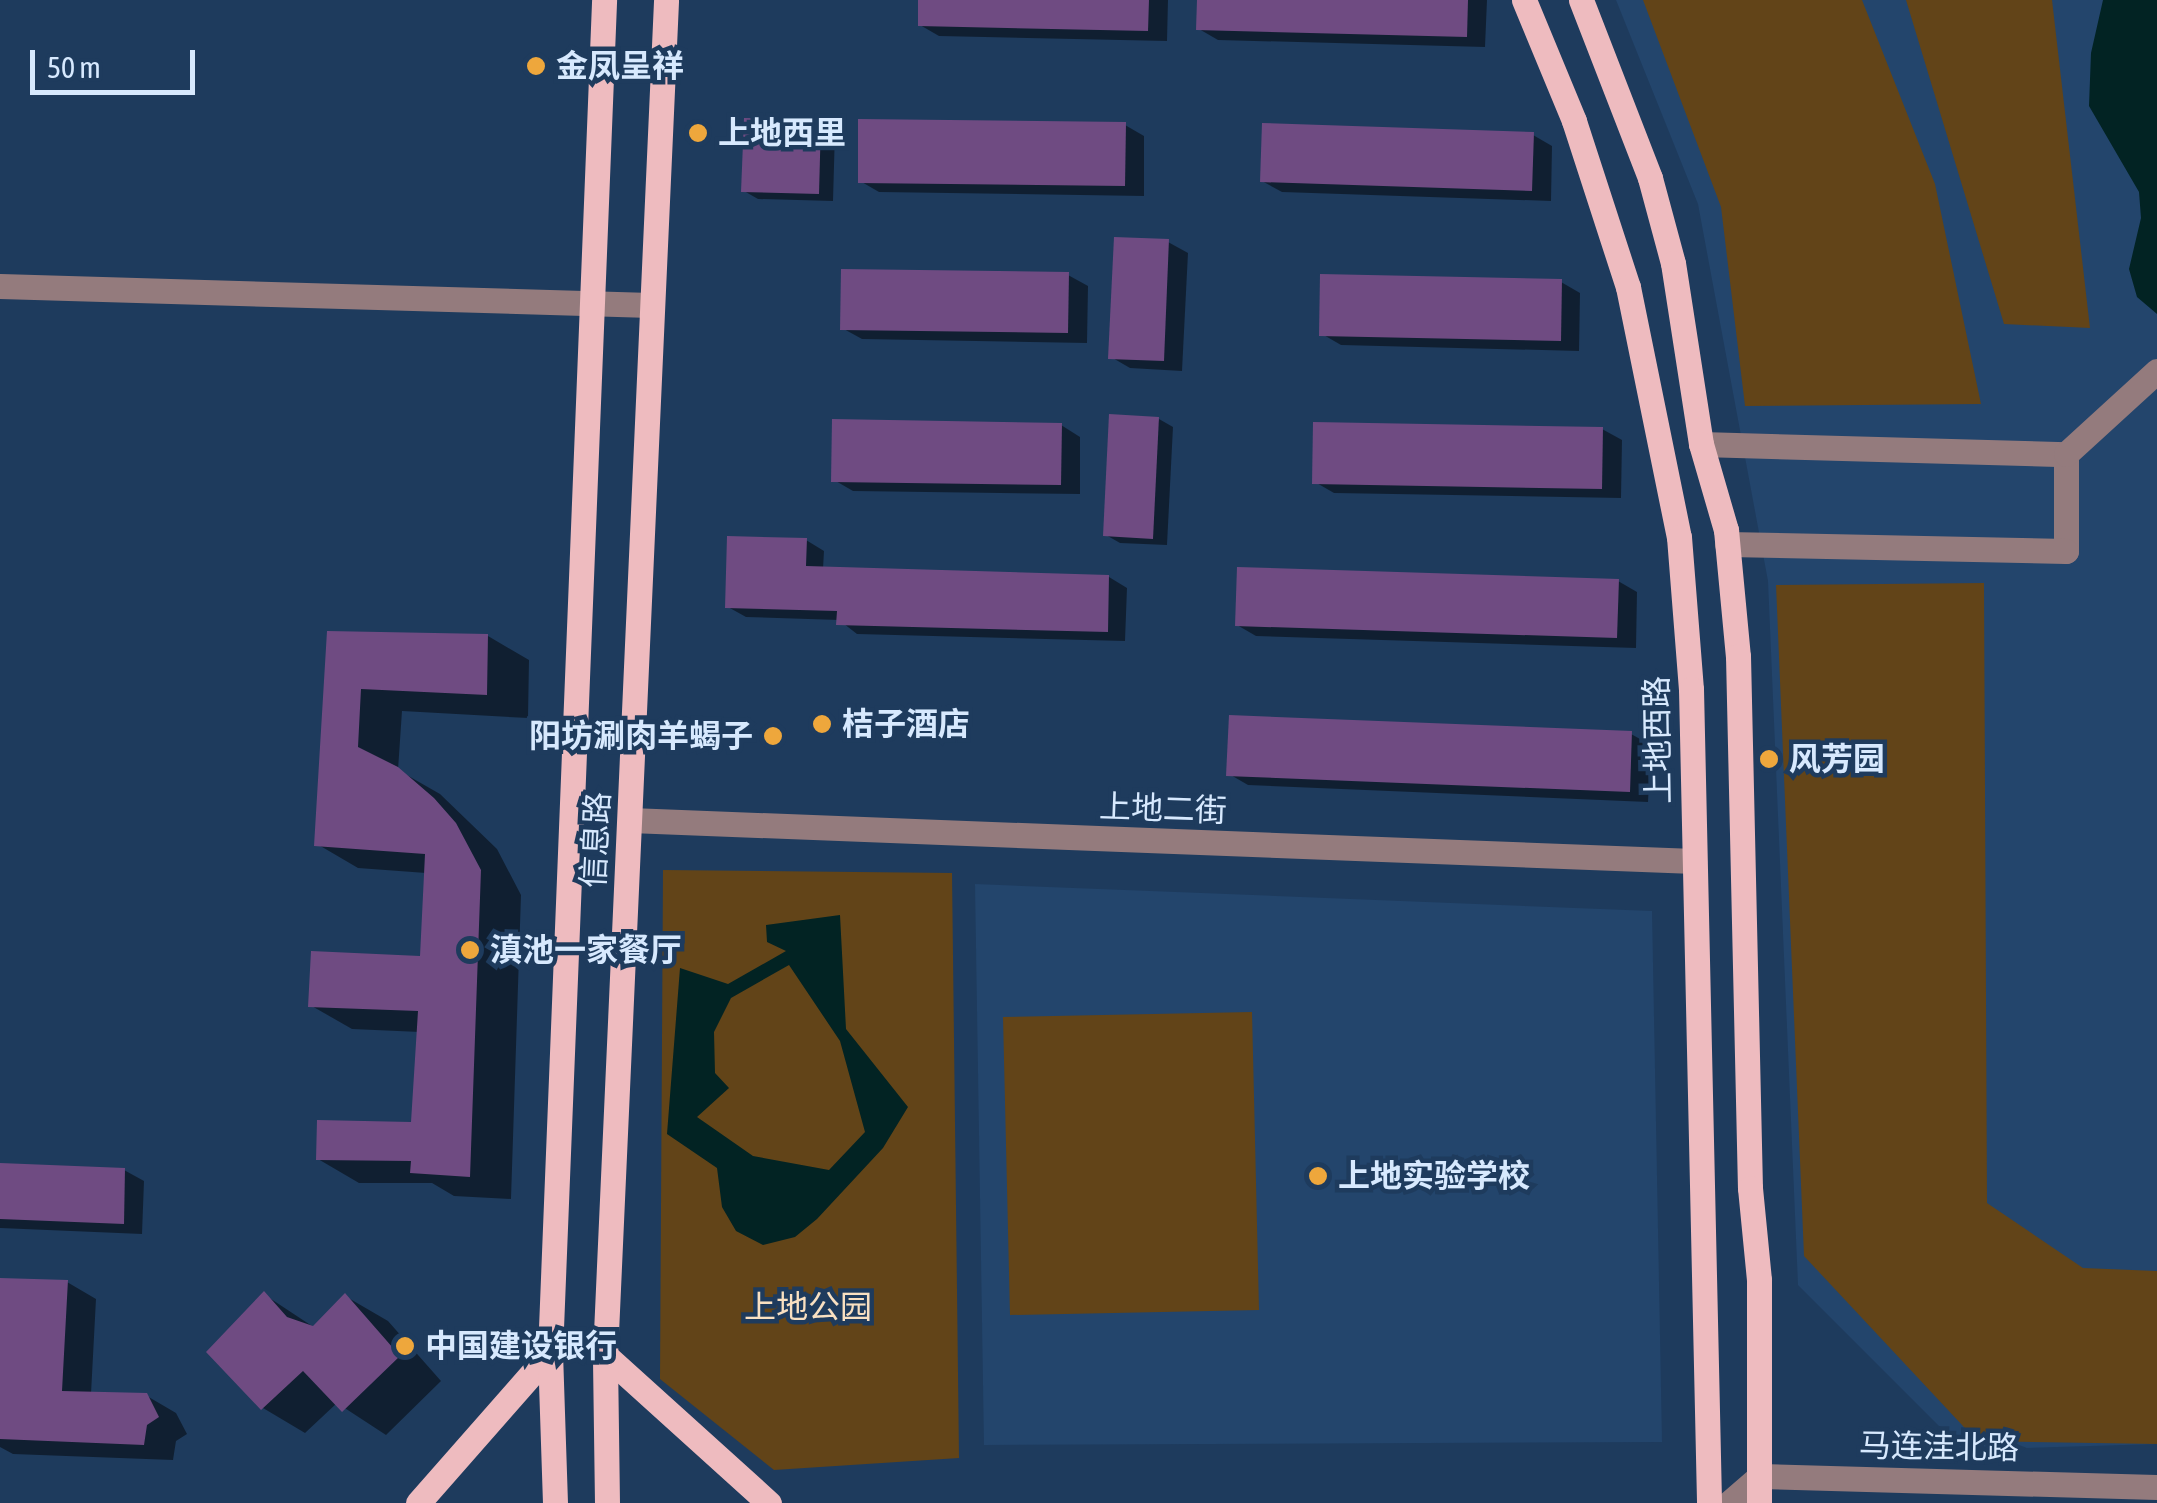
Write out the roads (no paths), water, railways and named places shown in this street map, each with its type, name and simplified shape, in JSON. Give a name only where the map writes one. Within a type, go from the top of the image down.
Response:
[{"type":"main road","name":"信息路","points":[[554,1503],[550,1352],[604,0]]},
{"type":"main road","name":"信息路","points":[[606,1503],[605,1355],[666,0]]},
{"type":"main road","name":"上地西路","points":[[1524,0],[1574,120],[1628,287],[1667,467],[1691,689],[1709,1503]]},
{"type":"main road","points":[[1581,0],[1650,178],[1673,263],[1702,444],[1727,544],[1738,656],[1750,1188],[1760,1280],[1758,1503]]},
{"type":"main road","points":[[418,1503],[550,1352]]},
{"type":"main road","points":[[605,1355],[769,1503]]},
{"type":"street","points":[[0,286],[651,305]]},
{"type":"street","points":[[1702,444],[2066,454],[2157,371]]},
{"type":"street","points":[[1727,544],[2066,550],[2066,454]]},
{"type":"street","name":"上地二街","points":[[630,820],[1694,861]]},
{"type":"street","points":[[1730,1503],[1760,1476]]},
{"type":"street","name":"马连洼北路","points":[[1760,1476],[2157,1487]]},
{"type":"place","name":"金凤呈祥","points":[[536,66]]},
{"type":"place","name":"上地西里","points":[[698,133]]},
{"type":"place","name":"桔子酒店","points":[[822,724]]},
{"type":"place","name":"阳坊涮肉羊蝎子","points":[[773,736]]},
{"type":"place","name":"风芳园","points":[[1769,759]]},
{"type":"place","name":"滇池一家餐厅","points":[[470,950]]},
{"type":"place","name":"上地实验学校","points":[[1318,1176]]},
{"type":"place","name":"中国建设银行","points":[[405,1346]]},
{"type":"park label","name":"上地公园","points":[[808,1307]]}]
